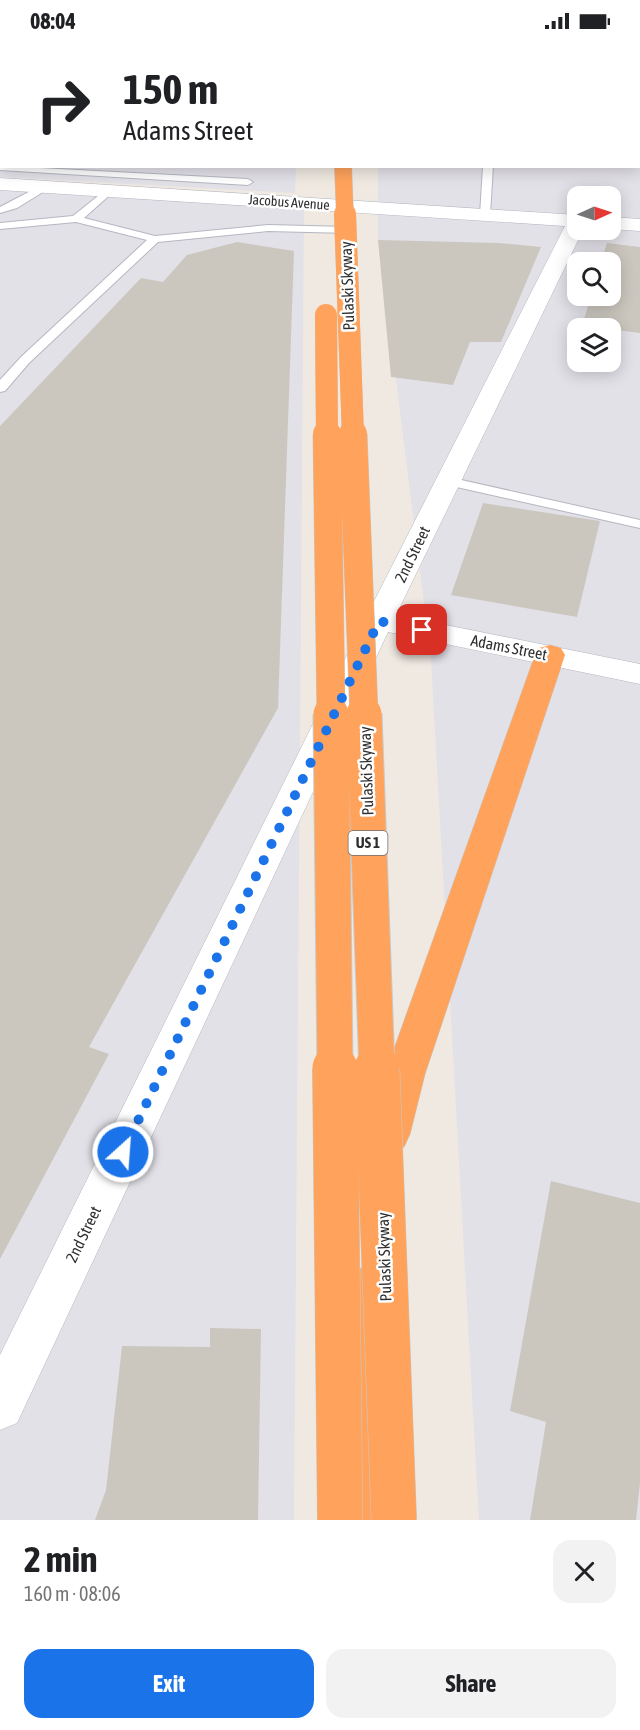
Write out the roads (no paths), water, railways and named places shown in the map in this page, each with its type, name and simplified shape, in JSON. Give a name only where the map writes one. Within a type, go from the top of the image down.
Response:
[{"type":"highway","name":"Pulaski Skyway","points":[[325,168],[340,1520]]},
{"type":"highway","name":"Pulaski Skyway","points":[[343,168],[394,1520]]},
{"type":"highway","points":[[367,1520],[364,1365],[369,1233],[379,1174],[405,1074],[550,655]]},
{"type":"street","name":"Jacobus Avenue","points":[[0,184],[108,191],[246,185],[485,215],[567,220]]},
{"type":"street","points":[[621,224],[640,225]]},
{"type":"street","name":"2nd Street","points":[[0,1406],[379,621],[568,240]]},
{"type":"street","name":"Adams Street","points":[[379,621],[640,674]]},
{"type":"lane","points":[[14,168],[246,185]]},
{"type":"lane","points":[[485,215],[488,168]]},
{"type":"lane","points":[[0,210],[13,206],[46,187]]},
{"type":"lane","points":[[76,219],[108,191]]},
{"type":"lane","points":[[0,226],[76,219],[155,239],[268,228],[349,230]]},
{"type":"lane","points":[[0,388],[25,360],[155,239]]},
{"type":"lane","points":[[448,481],[640,524]]}]
